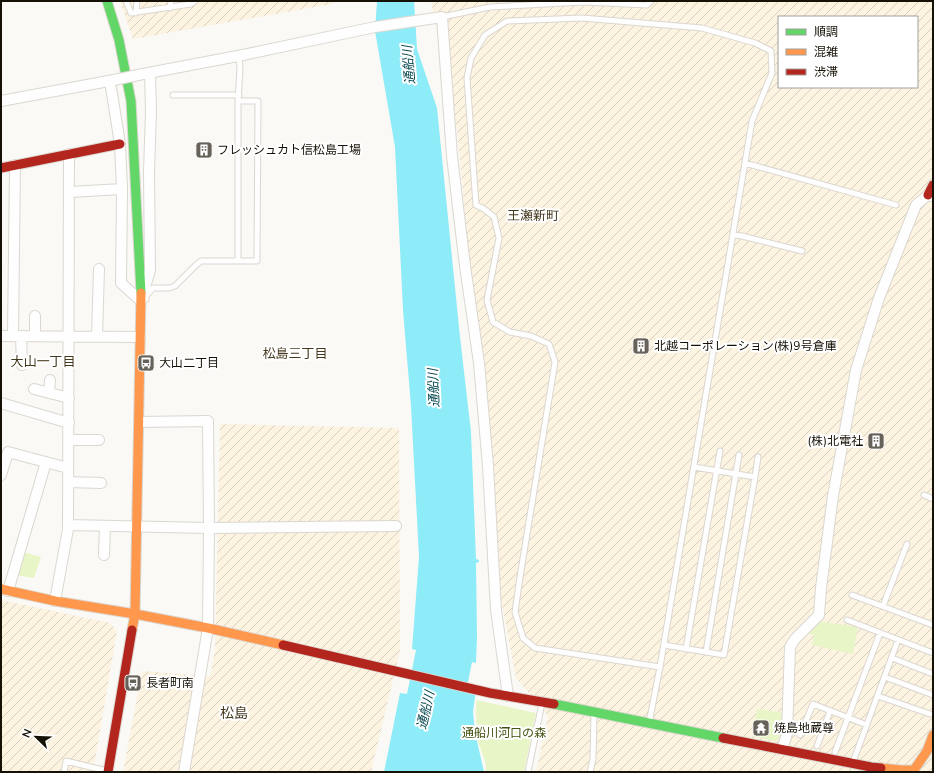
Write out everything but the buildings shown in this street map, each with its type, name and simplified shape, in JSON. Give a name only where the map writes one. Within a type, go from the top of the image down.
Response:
[{"type":"street","points":[[107,1],[119,40],[131,102],[141,301],[135,614],[109,772]]},
{"type":"street","points":[[1,101],[239,56],[375,27],[442,17],[452,156],[479,371],[488,466],[496,610],[508,696]]},
{"type":"street","points":[[141,301],[150,270],[149,172],[151,112],[146,74]]},
{"type":"street","points":[[112,81],[120,144],[122,189],[121,283],[141,301]]},
{"type":"street","points":[[1,168],[120,144]]},
{"type":"street","points":[[55,601],[68,529],[70,154]]},
{"type":"street","points":[[15,165],[17,336],[22,365]]},
{"type":"street","points":[[782,750],[787,734],[790,647],[795,639],[819,615],[833,496],[856,370],[879,298],[898,247],[916,205],[930,196],[933,185]]},
{"type":"street","points":[[70,192],[122,189]]},
{"type":"street","points":[[97,336],[99,269]]},
{"type":"street","points":[[35,316],[35,336]]},
{"type":"street","points":[[1,336],[140,337]]},
{"type":"street","points":[[49,393],[50,380]]},
{"type":"street","points":[[34,389],[69,398]]},
{"type":"street","points":[[1,403],[69,423]]},
{"type":"street","points":[[139,422],[208,421],[208,628],[184,772]]},
{"type":"street","points":[[68,440],[99,440]]},
{"type":"street","points":[[1,474],[8,452],[68,468]]},
{"type":"street","points":[[46,462],[5,590],[55,601],[208,628],[490,693],[872,767],[914,770],[927,751],[933,735]]},
{"type":"street","points":[[68,482],[101,483]]},
{"type":"street","points":[[68,525],[209,528],[396,526]]},
{"type":"street","points":[[104,555],[105,526]]},
{"type":"lane","points":[[126,1],[131,13],[170,8],[191,4],[195,1]]},
{"type":"lane","points":[[136,13],[137,1]]},
{"type":"lane","points":[[170,8],[171,1]]},
{"type":"lane","points":[[442,17],[490,7],[584,2],[647,6],[651,1]]},
{"type":"lane","points":[[649,723],[660,667],[664,645],[752,121],[772,73],[771,51],[755,43],[702,28],[582,18],[507,21],[485,35],[470,58],[467,78],[476,205],[494,217],[499,238],[487,300],[493,322],[510,332],[531,336],[549,344],[555,362],[515,612],[523,638],[535,648],[660,667]]},
{"type":"lane","points":[[238,261],[239,56]]},
{"type":"lane","points":[[173,95],[239,95]]},
{"type":"lane","points":[[140,322],[145,316],[146,296],[153,288],[168,288],[176,286],[201,261],[257,261],[258,101],[238,102]]},
{"type":"lane","points":[[745,163],[896,205]]},
{"type":"lane","points":[[733,235],[802,251]]},
{"type":"lane","points":[[686,649],[720,451]]},
{"type":"lane","points":[[706,652],[739,455]]},
{"type":"lane","points":[[664,645],[724,655],[758,458]]},
{"type":"lane","points":[[694,467],[755,477]]},
{"type":"lane","points":[[924,495],[933,499]]},
{"type":"lane","points":[[883,606],[907,544]]},
{"type":"lane","points":[[852,595],[933,625]]},
{"type":"lane","points":[[847,620],[933,653]]},
{"type":"lane","points":[[835,752],[880,633]]},
{"type":"lane","points":[[853,763],[898,640]]},
{"type":"lane","points":[[892,658],[933,674]]},
{"type":"lane","points":[[885,677],[933,694]]},
{"type":"lane","points":[[878,696],[930,714]]},
{"type":"lane","points":[[528,772],[542,702]]},
{"type":"lane","points":[[800,735],[812,704],[867,725]]},
{"type":"lane","points":[[817,746],[830,711]]},
{"type":"lane","points":[[590,772],[593,758],[594,712]]},
{"type":"lane","points":[[64,772],[66,761],[109,772]]},
{"type":"shaded area","points":[[120,1],[338,1],[332,4],[133,39]]},
{"type":"shaded area","points":[[431,1],[933,1],[933,772],[536,772],[548,716],[516,678],[498,583],[487,397],[469,256],[457,129]]},
{"type":"shaded area","points":[[220,424],[399,428],[400,650],[371,772],[123,772],[142,671],[210,676],[215,650]]},
{"type":"shaded area","points":[[1,600],[110,623],[117,631],[93,772],[1,772]]},
{"type":"green space","points":[[23,552],[41,557],[34,578],[16,575]]},
{"type":"green space","points":[[818,621],[858,627],[853,654],[812,645],[814,635],[805,633]]},
{"type":"green space","name":"通船川河口の森","points":[[476,700],[536,713],[524,772],[486,772],[485,761],[477,734]]},
{"type":"green space","points":[[757,709],[784,713],[782,733],[776,741],[753,736]]},
{"type":"water","name":"通船川","points":[[377,1],[414,1],[417,49],[437,108],[471,432],[476,559],[479,560],[479,562],[476,563],[476,663],[472,662],[467,687],[476,689],[473,712],[475,732],[484,772],[384,772],[400,693],[407,694],[416,650],[412,649],[419,557],[411,406],[403,310],[395,147],[375,31]]},
{"type":"traffic: fast","points":[[107,1],[119,40],[131,101],[141,293]]},
{"type":"traffic: fast","points":[[554,704],[723,738]]},
{"type":"traffic: slow","points":[[132,630],[135,614],[141,293]]},
{"type":"traffic: slow","points":[[1,589],[55,601],[208,628],[283,645]]},
{"type":"traffic: slow","points":[[881,768],[914,770],[927,751],[933,735]]},
{"type":"traffic: jam","points":[[1,168],[120,144]]},
{"type":"traffic: jam","points":[[928,195],[933,185]]},
{"type":"traffic: jam","points":[[108,772],[132,630]]},
{"type":"traffic: jam","points":[[283,645],[490,693],[554,704]]},
{"type":"traffic: jam","points":[[723,738],[881,768]]},
{"type":"place","name":"フレッシュカト信松島工場","points":[[204,150]]},
{"type":"place","name":"北越コーポレーション(株)9号倉庫","points":[[641,346]]},
{"type":"place","name":"大山二丁目","points":[[146,363]]},
{"type":"place","name":"(株)北電社","points":[[876,441]]},
{"type":"place","name":"長者町南","points":[[133,683]]},
{"type":"place","name":"焼島地蔵尊","points":[[761,728]]},
{"type":"district","name":"王瀬新町","points":[[533,215]]},
{"type":"district","name":"松島三丁目","points":[[295,353]]},
{"type":"district","name":"大山一丁目","points":[[43,361]]},
{"type":"district","name":"松島","points":[[234,713]]}]
